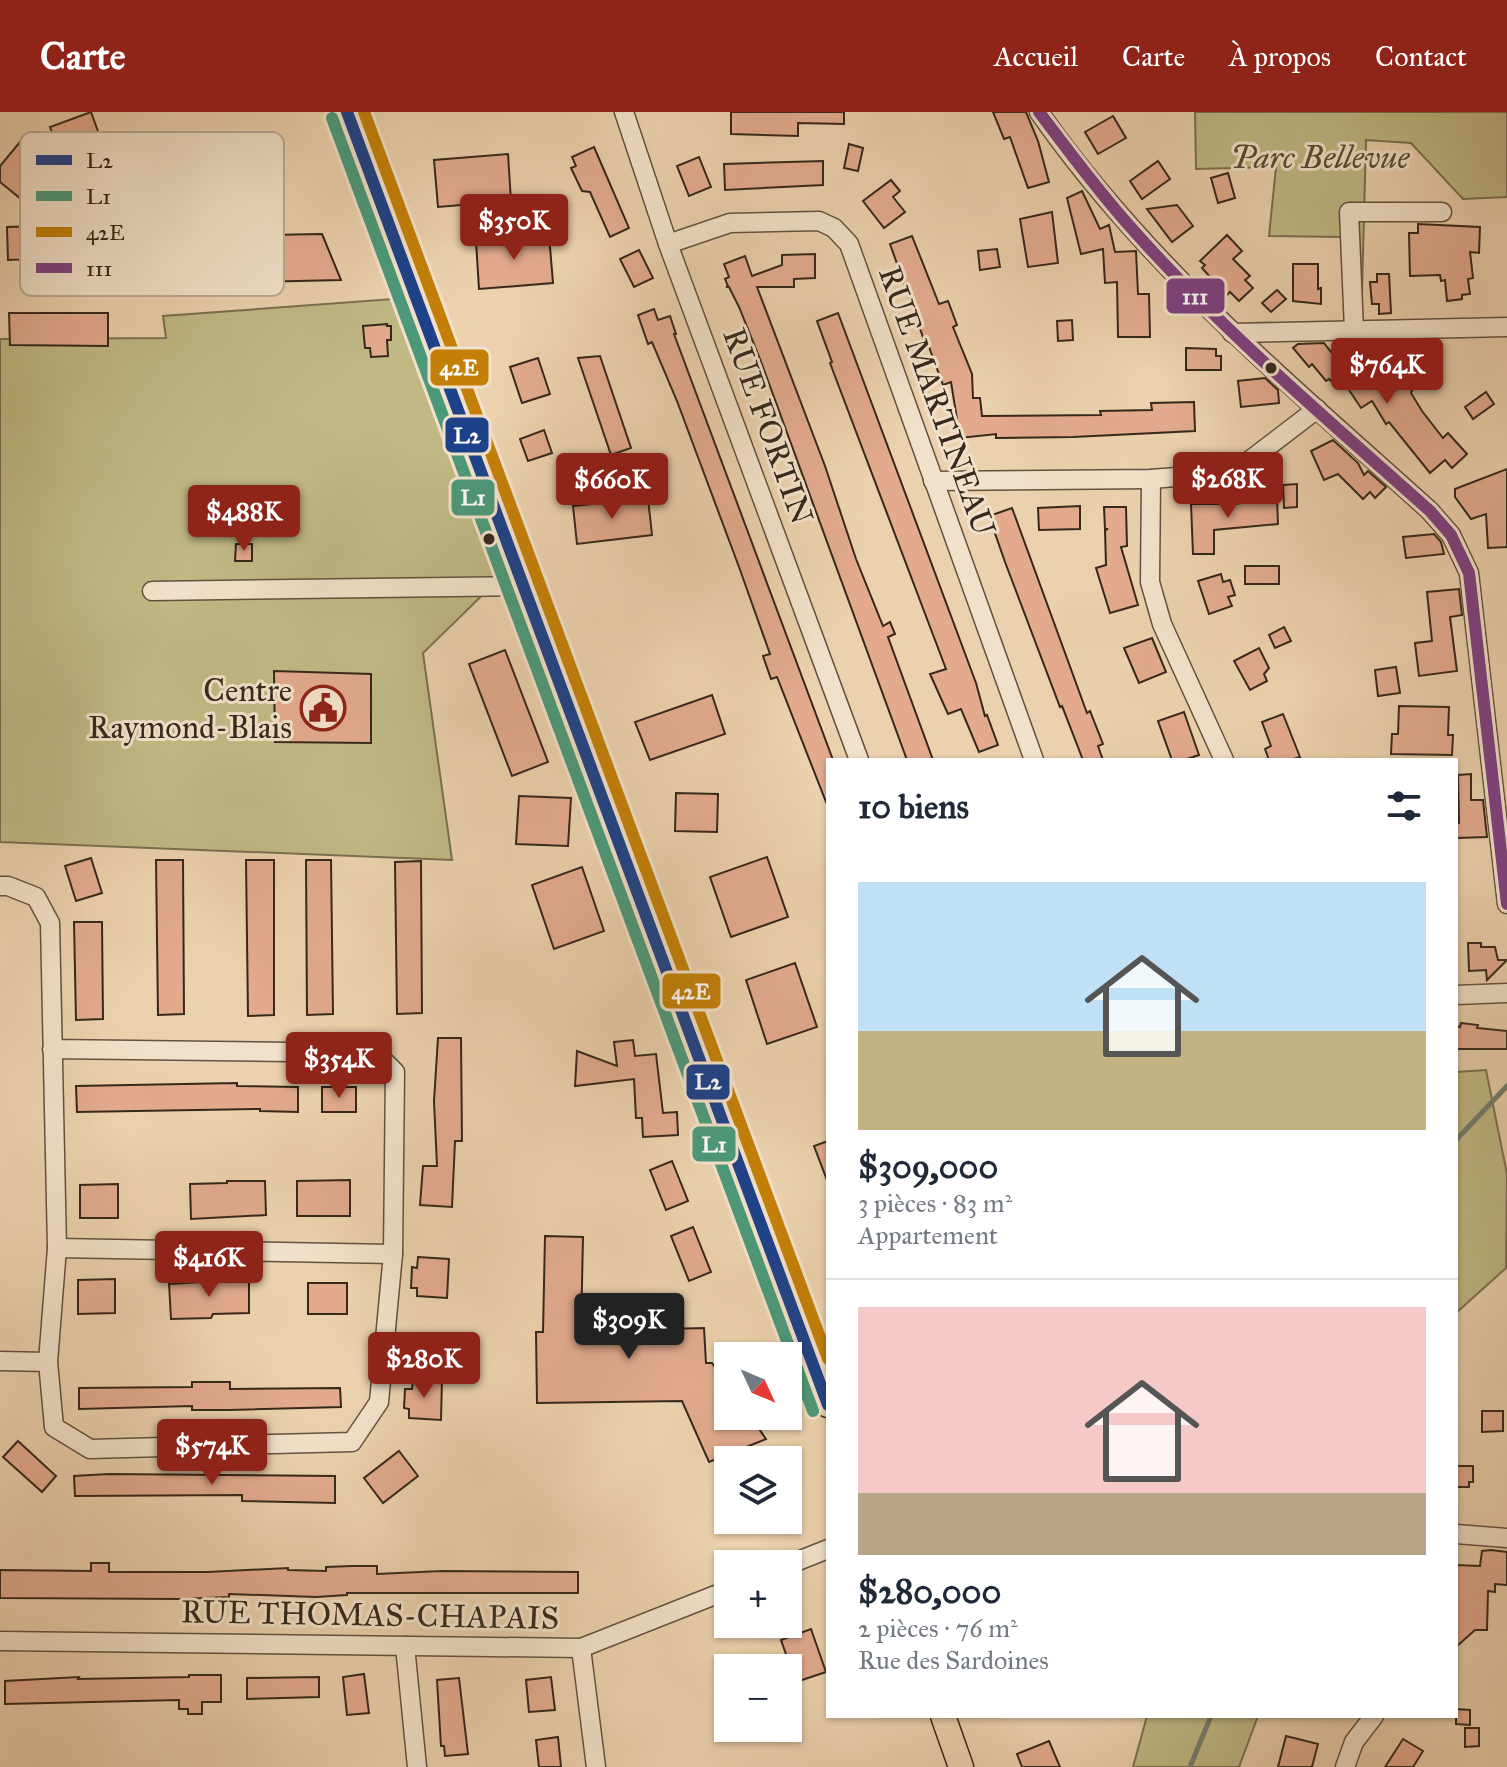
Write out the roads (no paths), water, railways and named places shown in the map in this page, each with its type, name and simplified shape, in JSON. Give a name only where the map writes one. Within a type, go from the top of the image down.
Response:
[{"type":"main road","points":[[347,112],[826,1400]]},
{"type":"main road","points":[[944,1718],[961,1767]]},
{"type":"street","name":"RUE FORTIN","points":[[624,112],[668,244],[858,758]]},
{"type":"street","points":[[1039,112],[1085,174],[1166,268],[1232,333],[1430,511],[1451,535],[1469,573],[1507,904]]},
{"type":"street","points":[[1354,330],[1349,212],[1442,212]]},
{"type":"street","name":"RUE MARTINEAU","points":[[668,244],[730,223],[819,221],[834,228],[849,244],[1033,758]]},
{"type":"street","points":[[1232,333],[1507,327]]},
{"type":"street","points":[[933,481],[1151,479],[1201,475],[1249,461],[1317,409]]},
{"type":"street","points":[[1151,479],[1150,582],[1162,624],[1223,758]]},
{"type":"street","points":[[152,591],[521,586]]},
{"type":"street","points":[[0,886],[36,897],[50,923],[52,1049],[57,1248],[48,1362],[54,1427],[90,1449],[352,1442],[379,1402],[393,1254],[395,1072],[384,1061],[364,1053],[52,1049]]},
{"type":"street","points":[[1458,995],[1507,993]]},
{"type":"street","points":[[57,1248],[393,1254]]},
{"type":"street","points":[[0,1361],[48,1362]]},
{"type":"street","points":[[1458,1534],[1507,1538]]},
{"type":"street","points":[[802,1559],[826,1550]]},
{"type":"street","name":"RUE THOMAS-CHAPAIS","points":[[0,1641],[581,1648],[714,1596]]},
{"type":"street","points":[[405,1646],[417,1767]]},
{"type":"street","points":[[581,1648],[596,1767]]},
{"type":"street","points":[[1345,1767],[1354,1742],[1372,1718]]},
{"type":"waterway","points":[[1458,1138],[1507,1086]]},
{"type":"waterway","points":[[1190,1767],[1210,1718]]},
{"type":"place","name":"Centre Raymond-Blais","points":[[323,708]]},
{"type":"park label","name":"Parc Bellevue","points":[[1320,157]]}]
